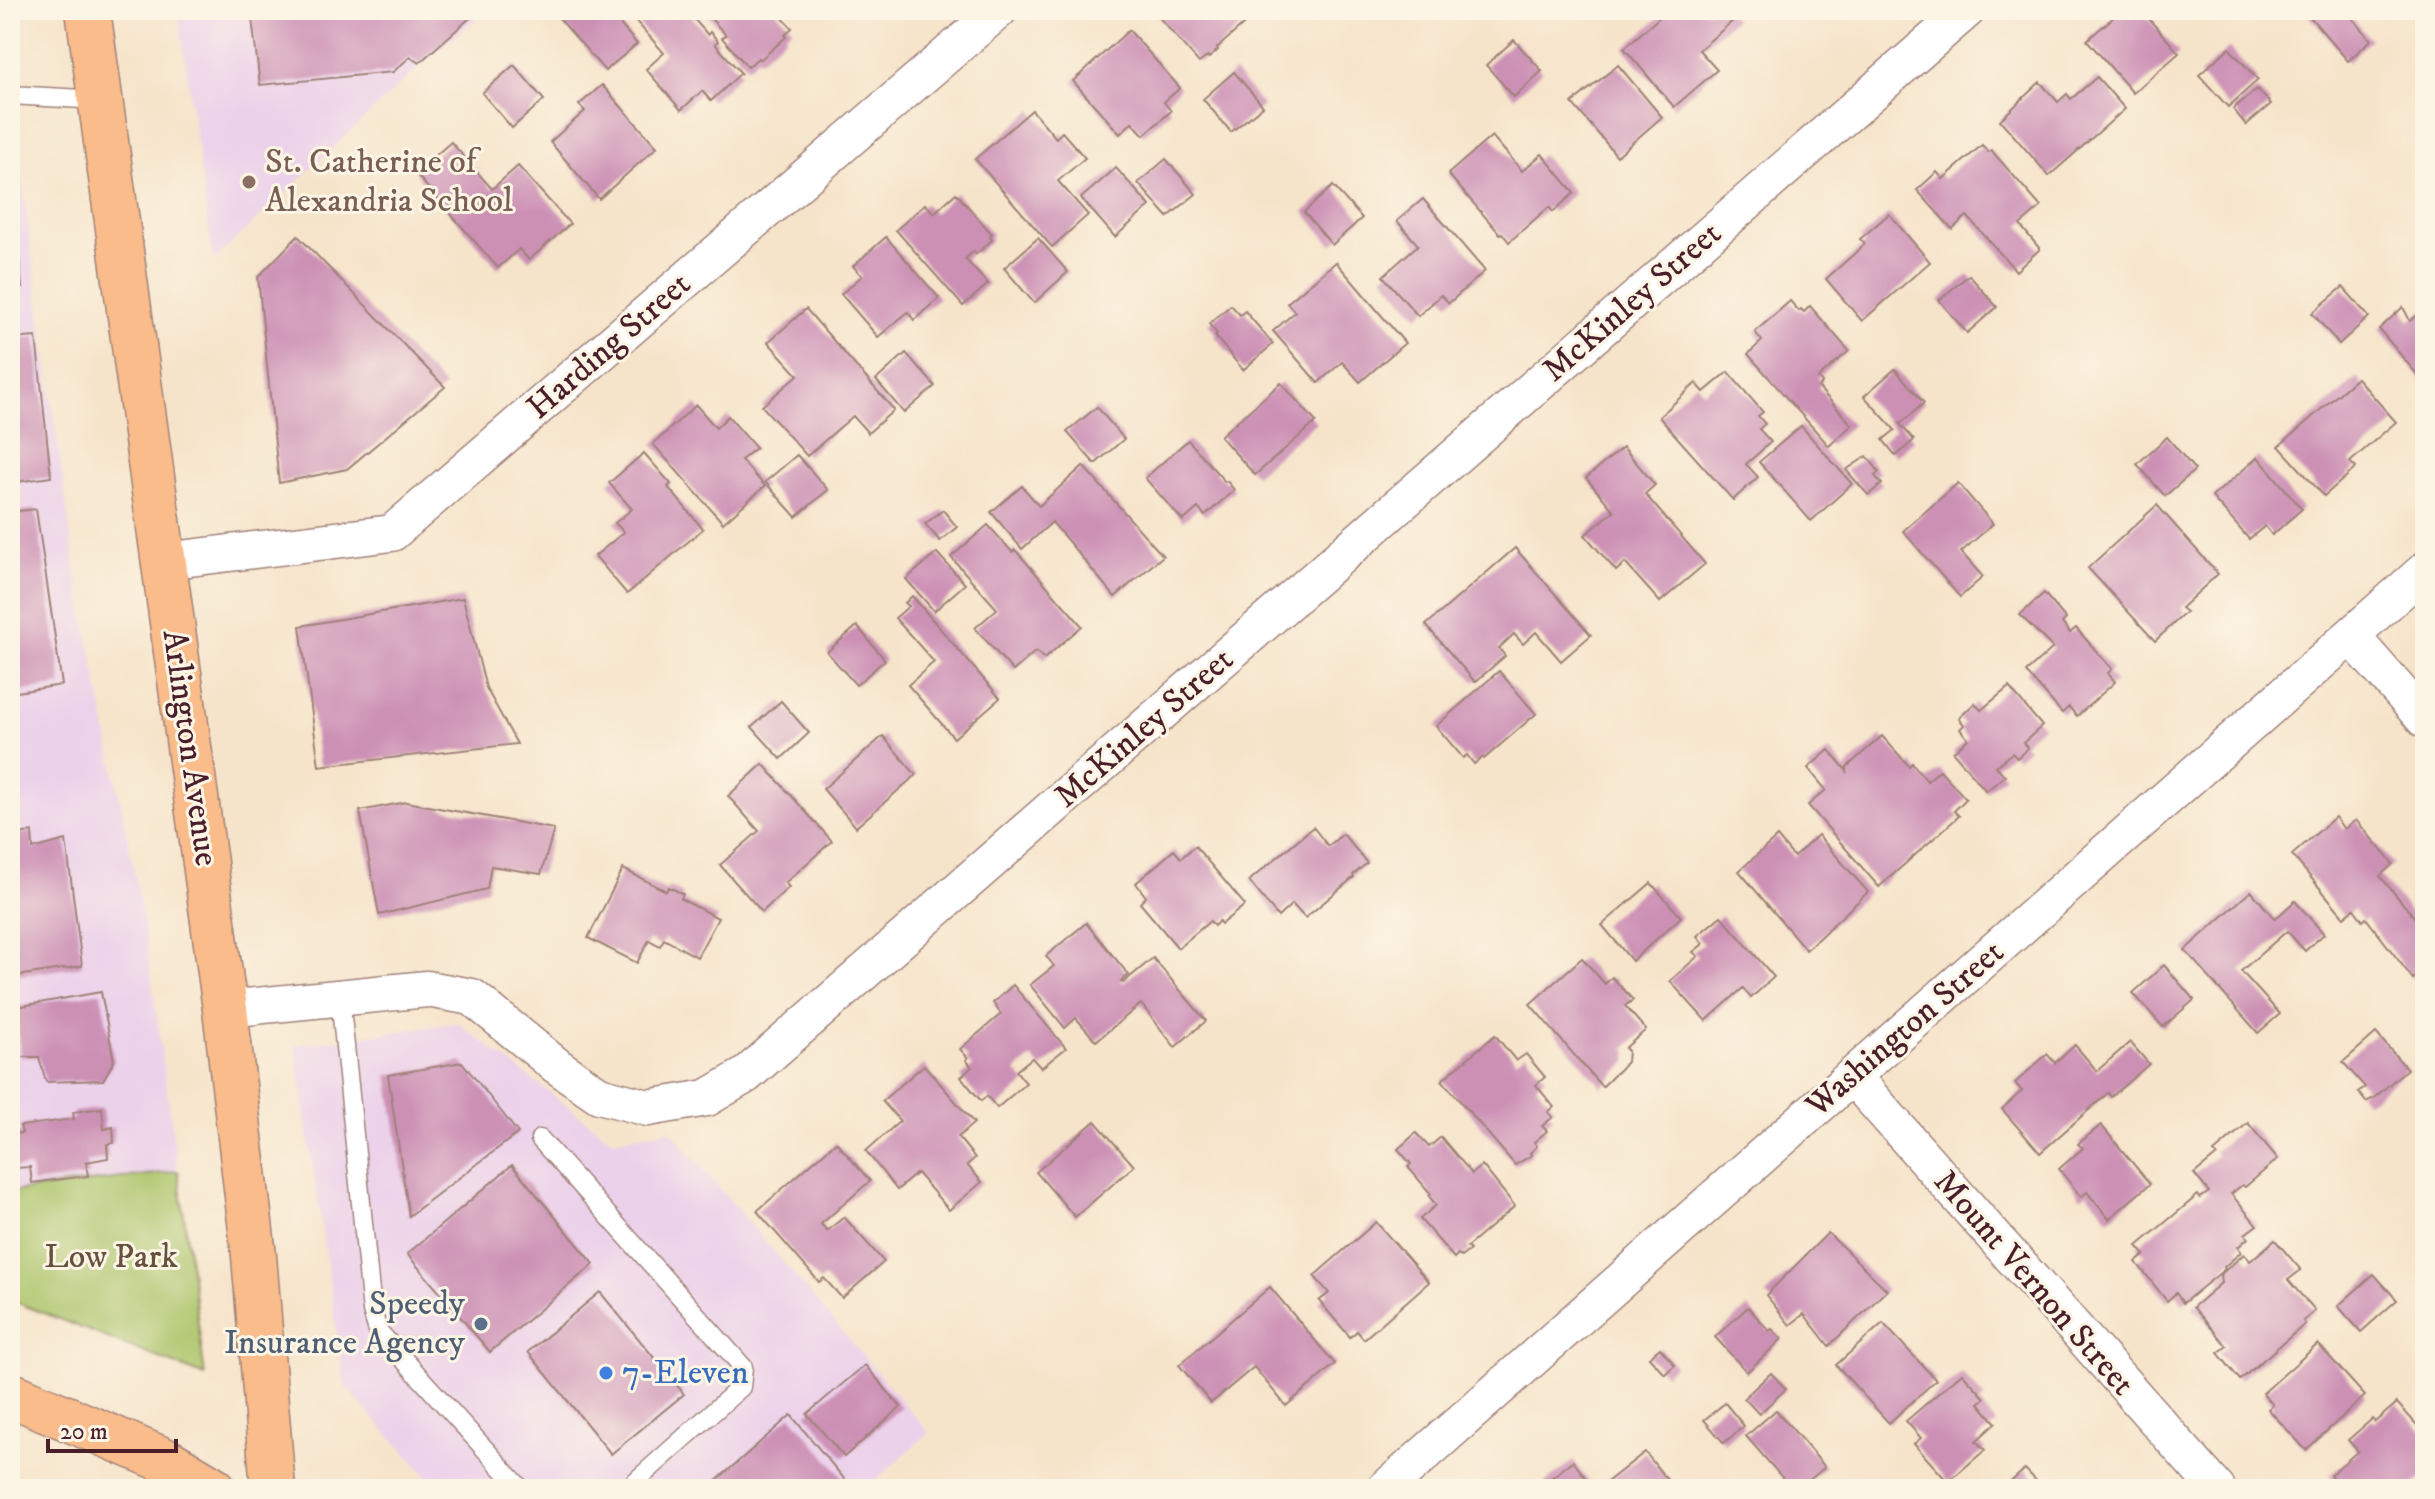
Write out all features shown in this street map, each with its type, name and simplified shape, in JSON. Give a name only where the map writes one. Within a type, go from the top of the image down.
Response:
[{"type":"main road","name":"Arlington Avenue","points":[[88,10],[225,1009],[254,1256],[273,1489]]},
{"type":"main road","points":[[10,1394],[169,1462],[214,1489]]},
{"type":"street","name":"Harding Street","points":[[165,561],[392,533],[999,10]]},
{"type":"street","name":"McKinley Street","points":[[225,1009],[427,989],[472,997],[557,1066],[599,1095],[648,1108],[707,1098],[746,1075],[1967,10]]},
{"type":"street","name":"Washington Street","points":[[1385,1489],[2425,570]]},
{"type":"street","points":[[2351,636],[2425,720]]},
{"type":"street","name":"Mount Vernon Street","points":[[1852,1076],[2217,1489]]},
{"type":"lane","points":[[10,95],[101,100]]},
{"type":"lane","points":[[340,997],[372,1311],[378,1331],[521,1489]]},
{"type":"lane","points":[[540,1139],[743,1367],[741,1387],[627,1489]]},
{"type":"shaded area","name":"St. Catherine of Alexandria School","points":[[178,10],[486,10],[421,65],[213,261]]},
{"type":"shaded area","points":[[10,93],[75,568],[144,923],[178,1171],[10,1192]]},
{"type":"shaded area","points":[[458,1023],[612,1140],[670,1130],[929,1433],[865,1489],[439,1489],[345,1387],[295,1045]]},
{"type":"green space","name":"Low Park","points":[[178,1171],[205,1376],[10,1300],[10,1192]]},
{"type":"building","points":[[251,10],[479,10],[419,63],[410,57],[393,72],[260,85]]},
{"type":"building","points":[[552,10],[608,10],[637,44],[605,71]]},
{"type":"building","points":[[626,10],[686,10],[708,35],[710,32],[718,41],[715,44],[741,73],[711,101],[702,91],[681,110],[646,69],[664,53]]},
{"type":"building","points":[[703,10],[778,10],[792,28],[786,37],[748,67],[722,38],[726,35]]},
{"type":"building","points":[[1160,10],[1260,10],[1209,58],[1199,63],[1156,14]]},
{"type":"building","points":[[1668,10],[1727,10],[1735,19],[1699,50],[1717,70],[1674,107],[1624,48]]},
{"type":"building","points":[[2122,10],[2141,10],[2179,53],[2133,93],[2087,40]]},
{"type":"building","points":[[2304,10],[2354,10],[2349,14],[2371,40],[2348,61]]},
{"type":"building","points":[[1129,30],[1180,88],[1164,102],[1171,111],[1144,135],[1132,122],[1120,134],[1073,81]]},
{"type":"building","points":[[1514,40],[1542,71],[1514,97],[1486,65]]},
{"type":"building","points":[[2229,48],[2258,80],[2228,107],[2199,75]]},
{"type":"building","points":[[514,65],[544,100],[512,128],[482,93]]},
{"type":"building","points":[[1618,65],[1662,117],[1617,156],[1572,103]]},
{"type":"building","points":[[1234,72],[1263,106],[1231,132],[1203,99]]},
{"type":"building","points":[[2097,77],[2125,109],[2049,176],[2000,120],[2040,82],[2058,102],[2067,94],[2071,99]]},
{"type":"building","points":[[602,85],[657,147],[599,199],[550,142],[585,111],[579,105]]},
{"type":"building","points":[[2257,89],[2271,104],[2246,125],[2233,109]]},
{"type":"building","points":[[1032,110],[1056,138],[1062,132],[1085,158],[1058,181],[1088,215],[1052,247],[975,159]]},
{"type":"building","points":[[1492,136],[1522,171],[1542,154],[1574,193],[1553,212],[1549,207],[1509,242],[1448,174]]},
{"type":"building","points":[[451,142],[492,189],[518,166],[570,224],[529,260],[519,249],[498,268],[415,173]]},
{"type":"building","points":[[1982,145],[1988,152],[1991,150],[2041,207],[2020,225],[2040,249],[2016,271],[1967,216],[1952,229],[1917,190],[1937,172],[1943,179]]},
{"type":"building","points":[[1166,159],[1196,194],[1168,217],[1138,183]]},
{"type":"building","points":[[1116,168],[1150,206],[1115,237],[1081,198]]},
{"type":"building","points":[[1333,186],[1362,218],[1332,245],[1304,212]]},
{"type":"building","points":[[956,193],[992,234],[992,240],[965,259],[988,284],[963,306],[896,230],[925,204],[934,213]]},
{"type":"building","points":[[1423,199],[1485,271],[1449,303],[1441,295],[1418,316],[1383,276],[1418,245],[1397,221]]},
{"type":"building","points":[[15,213],[22,288],[10,289],[10,214]]},
{"type":"building","points":[[1889,214],[1930,262],[1862,321],[1826,279],[1865,244],[1860,239]]},
{"type":"building","points":[[298,236],[445,387],[347,469],[279,483],[258,277]]},
{"type":"building","points":[[886,237],[939,298],[914,320],[908,312],[878,337],[841,294],[862,276],[853,266]]},
{"type":"building","points":[[1038,238],[1068,272],[1034,303],[1004,268]]},
{"type":"building","points":[[1336,262],[1405,343],[1360,382],[1342,362],[1318,383],[1273,331],[1295,312],[1287,303]]},
{"type":"building","points":[[1969,275],[1997,307],[1967,333],[1939,300]]},
{"type":"building","points":[[2343,287],[2369,317],[2339,344],[2312,313]]},
{"type":"building","points":[[1790,301],[1799,311],[1804,312],[1810,306],[1849,351],[1818,378],[1822,383],[1818,387],[1852,425],[1829,446],[1748,354],[1762,341],[1755,332]]},
{"type":"building","points":[[1231,305],[1240,315],[1245,311],[1273,344],[1243,370],[1209,324]]},
{"type":"building","points":[[2403,307],[2410,321],[2425,309],[2425,384],[2379,329]]},
{"type":"building","points":[[806,309],[894,410],[868,433],[853,416],[807,456],[762,406],[798,375],[768,342]]},
{"type":"building","points":[[36,337],[51,477],[10,483],[10,339]]},
{"type":"building","points":[[906,353],[935,386],[904,413],[876,380]]},
{"type":"building","points":[[1895,369],[1924,403],[1900,424],[1914,440],[1896,456],[1883,440],[1895,430],[1864,396]]},
{"type":"building","points":[[1728,372],[1763,412],[1758,416],[1765,424],[1759,429],[1771,442],[1746,464],[1758,477],[1733,500],[1659,417],[1696,383],[1704,392]]},
{"type":"building","points":[[2357,378],[2396,422],[2350,462],[2356,468],[2324,496],[2279,446]]},
{"type":"building","points":[[1281,383],[1316,422],[1255,475],[1220,436]]},
{"type":"building","points":[[696,405],[716,428],[728,416],[756,448],[741,460],[765,486],[723,523],[653,444]]},
{"type":"building","points":[[1097,407],[1124,439],[1095,464],[1067,432]]},
{"type":"building","points":[[1801,426],[1852,484],[1811,521],[1759,462]]},
{"type":"building","points":[[2167,437],[2195,470],[2165,496],[2137,464]]},
{"type":"building","points":[[1188,440],[1234,490],[1205,516],[1198,508],[1183,521],[1145,478]]},
{"type":"building","points":[[1623,447],[1655,485],[1645,494],[1705,564],[1660,602],[1625,563],[1616,571],[1585,535],[1614,511],[1586,478]]},
{"type":"building","points":[[644,453],[703,529],[627,594],[595,556],[624,532],[615,523],[632,509],[609,483]]},
{"type":"building","points":[[797,455],[828,490],[796,517],[765,482]]},
{"type":"building","points":[[1867,456],[1879,472],[1875,476],[1882,484],[1868,495],[1846,470]]},
{"type":"building","points":[[2258,457],[2302,509],[2272,535],[2265,526],[2249,539],[2212,497]]},
{"type":"building","points":[[1083,466],[1163,556],[1115,597],[1052,522],[1022,549],[991,512],[1022,486],[1039,506]]},
{"type":"building","points":[[1958,483],[1993,524],[1961,552],[1983,577],[1960,597],[1903,531]]},
{"type":"building","points":[[2157,505],[2218,574],[2181,608],[2186,612],[2155,641],[2088,568]]},
{"type":"building","points":[[36,509],[62,685],[10,693],[10,512]]},
{"type":"building","points":[[943,510],[957,527],[940,541],[925,524]]},
{"type":"building","points":[[988,525],[1012,552],[1015,550],[1018,553],[1082,626],[1044,659],[1036,651],[1013,671],[975,628],[997,609],[951,557]]},
{"type":"building","points":[[1515,548],[1591,635],[1561,661],[1536,632],[1523,644],[1514,634],[1499,648],[1505,656],[1475,682],[1426,625]]},
{"type":"building","points":[[937,553],[965,584],[934,611],[906,579]]},
{"type":"building","points":[[2044,593],[2066,619],[2062,623],[2070,633],[2076,628],[2112,669],[2108,673],[2115,682],[2077,716],[2069,707],[2062,713],[2026,672],[2053,648],[2020,615]]},
{"type":"building","points":[[912,596],[1000,698],[954,738],[908,685],[934,662],[895,618],[909,606],[905,603]]},
{"type":"building","points":[[463,598],[486,688],[517,744],[319,766],[300,626]]},
{"type":"building","points":[[857,626],[885,660],[856,685],[827,652]]},
{"type":"building","points":[[1499,671],[1536,714],[1474,764],[1467,755],[1463,758],[1436,726]]},
{"type":"building","points":[[2009,687],[2042,726],[2023,743],[2028,748],[2017,758],[2012,753],[1996,766],[2005,776],[1986,791],[1953,752],[1968,739],[1960,729],[1964,725],[1959,718],[1975,703],[1981,710]]},
{"type":"building","points":[[781,701],[809,733],[781,759],[752,727]]},
{"type":"building","points":[[883,736],[916,775],[856,827],[823,789]]},
{"type":"building","points":[[1882,736],[1927,781],[1940,770],[1966,799],[1954,811],[1959,816],[1879,887],[1808,805],[1826,790],[1808,768],[1829,750],[1847,771],[1847,767]]},
{"type":"building","points":[[763,764],[832,841],[785,883],[789,887],[762,912],[720,865],[759,831],[728,796]]},
{"type":"building","points":[[406,802],[554,829],[541,874],[491,866],[487,889],[379,915],[360,811]]},
{"type":"building","points":[[2335,817],[2344,829],[2356,820],[2393,864],[2380,876],[2425,930],[2425,969],[2413,979],[2366,918],[2363,921],[2354,909],[2344,917],[2292,855]]},
{"type":"building","points":[[1313,827],[1328,846],[1343,834],[1367,863],[1305,918],[1292,904],[1278,917],[1249,881]]},
{"type":"building","points":[[32,832],[33,849],[66,840],[82,966],[10,977],[10,835]]},
{"type":"building","points":[[1818,835],[1868,892],[1806,950],[1739,871],[1777,837],[1794,857]]},
{"type":"building","points":[[1195,846],[1245,905],[1221,924],[1219,921],[1214,926],[1210,921],[1178,948],[1140,903],[1146,897],[1136,883],[1174,850],[1181,858]]},
{"type":"building","points":[[623,869],[666,891],[669,887],[683,894],[681,899],[718,918],[697,957],[664,939],[660,946],[649,940],[637,963],[588,938]]},
{"type":"building","points":[[1651,883],[1681,917],[1632,961],[1602,925]]},
{"type":"building","points":[[2251,891],[2275,919],[2295,901],[2324,934],[2305,951],[2287,931],[2241,971],[2280,1014],[2258,1033],[2185,950]]},
{"type":"building","points":[[1721,916],[1774,977],[1751,998],[1743,988],[1706,1021],[1670,981],[1698,956],[1693,952],[1703,944],[1697,936]]},
{"type":"building","points":[[1086,923],[1129,975],[1121,981],[1123,983],[1153,958],[1206,1021],[1175,1047],[1141,1004],[1096,1041],[1076,1018],[1065,1028],[1030,985],[1054,966],[1046,956]]},
{"type":"building","points":[[1582,958],[1605,984],[1612,977],[1633,1000],[1625,1006],[1646,1030],[1625,1048],[1628,1051],[1627,1062],[1602,1087],[1530,1004]]},
{"type":"building","points":[[2164,965],[2194,1000],[2163,1027],[2133,993]]},
{"type":"building","points":[[1013,985],[1066,1048],[1041,1068],[1032,1058],[1016,1071],[1026,1083],[997,1108],[987,1096],[981,1101],[961,1077],[972,1067],[960,1049],[1001,1014],[993,1003]]},
{"type":"building","points":[[101,992],[114,1061],[103,1080],[46,1082],[39,1057],[20,1057],[16,1007]]},
{"type":"building","points":[[2376,1033],[2407,1069],[2366,1102],[2358,1092],[2365,1087],[2343,1062]]},
{"type":"building","points":[[1495,1035],[1516,1061],[1526,1054],[1545,1077],[1536,1085],[1554,1107],[1548,1112],[1553,1117],[1542,1126],[1547,1131],[1534,1142],[1537,1146],[1530,1153],[1532,1155],[1515,1165],[1442,1080]]},
{"type":"building","points":[[2130,1042],[2149,1064],[2111,1097],[2108,1093],[2040,1153],[2002,1109],[2022,1091],[2015,1083],[2047,1054],[2055,1063],[2075,1045],[2097,1071]]},
{"type":"building","points":[[462,1062],[518,1133],[409,1216],[388,1075]]},
{"type":"building","points":[[924,1065],[974,1123],[958,1137],[975,1158],[967,1165],[982,1182],[949,1210],[917,1173],[897,1190],[866,1151],[900,1121],[882,1101]]},
{"type":"building","points":[[102,1108],[104,1129],[113,1127],[114,1143],[107,1144],[108,1158],[86,1162],[88,1176],[32,1183],[30,1167],[15,1168],[11,1134],[22,1133],[20,1126],[74,1119],[73,1112]]},
{"type":"building","points":[[1095,1121],[1134,1166],[1075,1217],[1036,1172]]},
{"type":"building","points":[[2248,1123],[2278,1159],[2245,1187],[2242,1185],[2231,1194],[2257,1225],[2245,1234],[2248,1238],[2238,1247],[2241,1252],[2225,1269],[2183,1303],[2176,1293],[2167,1301],[2136,1262],[2145,1255],[2137,1246],[2198,1195],[2200,1198],[2209,1192],[2194,1174]]},
{"type":"building","points":[[2101,1125],[2150,1184],[2109,1219],[2087,1192],[2081,1197],[2059,1169],[2083,1148],[2078,1144]]},
{"type":"building","points":[[1416,1133],[1429,1147],[1441,1137],[1472,1174],[1482,1165],[1515,1206],[1467,1247],[1470,1250],[1461,1257],[1458,1254],[1454,1258],[1420,1219],[1436,1205],[1398,1149]]},
{"type":"building","points":[[836,1142],[870,1181],[821,1224],[827,1231],[844,1217],[884,1262],[842,1298],[824,1278],[819,1282],[757,1211]]},
{"type":"building","points":[[512,1165],[594,1264],[490,1352],[407,1254]]},
{"type":"building","points":[[1376,1222],[1429,1282],[1364,1339],[1357,1331],[1350,1337],[1319,1301],[1329,1293],[1314,1276]]},
{"type":"building","points":[[1828,1233],[1887,1290],[1829,1346],[1804,1314],[1790,1325],[1766,1295]]},
{"type":"building","points":[[2275,1240],[2301,1270],[2288,1280],[2315,1311],[2303,1321],[2305,1324],[2240,1380],[2218,1353],[2227,1346],[2193,1307],[2221,1283],[2220,1275],[2244,1254],[2250,1261]]},
{"type":"building","points":[[2374,1274],[2397,1300],[2361,1332],[2338,1306]]},
{"type":"building","points":[[1270,1287],[1335,1364],[1286,1406],[1254,1367],[1211,1403],[1179,1365]]},
{"type":"building","name":"7-Eleven","points":[[600,1292],[684,1394],[611,1454],[528,1352]]},
{"type":"building","points":[[1748,1307],[1769,1331],[1772,1329],[1782,1339],[1747,1372],[1715,1337]]},
{"type":"building","points":[[1883,1323],[1936,1380],[1889,1423],[1836,1365]]},
{"type":"building","points":[[2318,1344],[2365,1396],[2306,1450],[2268,1409],[2273,1405],[2263,1393]]},
{"type":"building","points":[[1660,1348],[1675,1365],[1665,1374],[1649,1357]]},
{"type":"building","points":[[865,1365],[901,1407],[844,1457],[807,1414]]},
{"type":"building","points":[[1771,1373],[1786,1389],[1759,1414],[1744,1398]]},
{"type":"building","points":[[1962,1373],[1985,1398],[1979,1403],[1996,1423],[1976,1441],[1985,1450],[1948,1482],[1914,1444],[1921,1438],[1906,1421]]},
{"type":"building","points":[[1725,1403],[1744,1426],[1724,1443],[1704,1420]]},
{"type":"building","points":[[2397,1403],[2425,1434],[2425,1475],[2409,1489],[2343,1489],[2330,1475],[2358,1451],[2348,1440]]},
{"type":"building","points":[[1776,1410],[1825,1467],[1799,1489],[1792,1489],[1746,1436]]},
{"type":"building","points":[[791,1415],[851,1487],[707,1489]]},
{"type":"building","points":[[1645,1452],[1673,1487],[1598,1489]]},
{"type":"building","points":[[1573,1461],[1594,1489],[1537,1489]]},
{"type":"building","points":[[2025,1469],[2044,1489],[2003,1489]]},
{"type":"place","name":"St. Catherine of Alexandria School","points":[[249,182]]},
{"type":"place","name":"Speedy Insurance Agency","points":[[481,1324]]},
{"type":"place","name":"7-Eleven","points":[[606,1373]]}]
